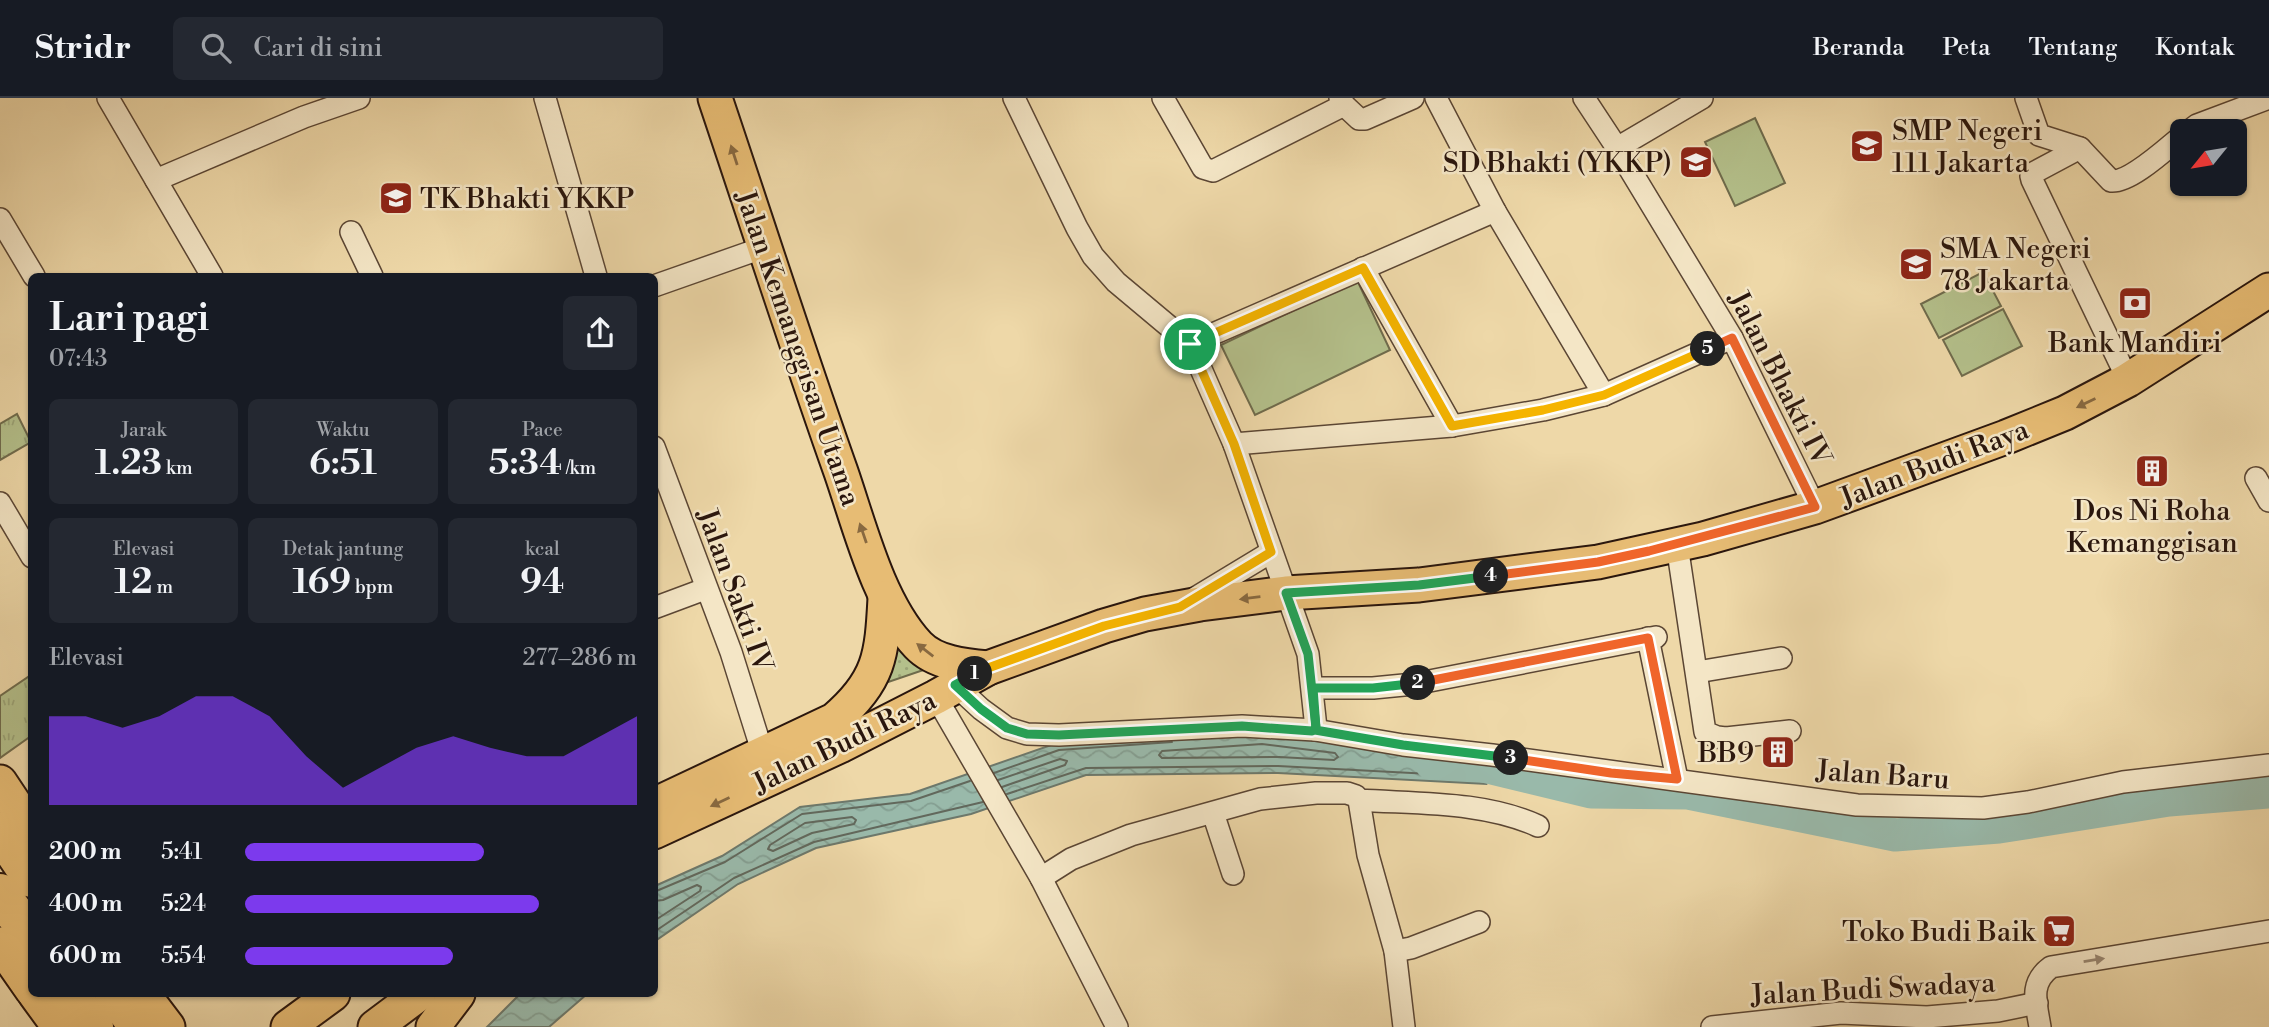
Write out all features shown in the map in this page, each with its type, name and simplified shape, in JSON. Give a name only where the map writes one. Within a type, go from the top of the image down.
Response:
[{"type":"highway","points":[[0,831],[28,872]]},
{"type":"highway","points":[[0,893],[28,932]]},
{"type":"highway","points":[[72,997],[94,1027]]},
{"type":"highway","points":[[116,997],[139,1027]]},
{"type":"main road","name":"Jalan Kemanggisan Utama","points":[[715,98],[885,598],[905,629],[930,655],[988,668]]},
{"type":"main road","name":"Jalan Budi Raya","points":[[658,830],[840,746],[988,668],[1104,626],[1180,607],[1286,593],[1419,585],[1598,562],[1677,545],[1815,507],[2065,413],[2128,380],[2269,290]]},
{"type":"main road","name":"Jalan Kemanggisan Utama","points":[[855,702],[867,686],[880,651],[885,598]]},
{"type":"main road","name":"Jalan Budi Raya","points":[[658,803],[834,720],[855,702]]},
{"type":"main road","points":[[0,782],[28,824]]},
{"type":"main road","points":[[0,944],[28,985]]},
{"type":"main road","points":[[37,997],[59,1027]]},
{"type":"main road","points":[[145,997],[167,1027]]},
{"type":"main road","points":[[288,1027],[321,997]]},
{"type":"main road","points":[[433,1027],[456,997]]},
{"type":"street","points":[[108,98],[210,273]]},
{"type":"street","points":[[156,180],[303,117],[359,98]]},
{"type":"street","points":[[545,98],[595,273]]},
{"type":"street","points":[[1014,98],[1093,256],[1116,282],[1190,344],[1234,444],[1308,654],[1315,730]]},
{"type":"street","points":[[1163,98],[1203,168],[1213,171],[1342,102],[1359,120],[1413,98]]},
{"type":"street","points":[[1436,98],[1496,211],[1604,395]]},
{"type":"street","name":"Jalan Bhakti IV","points":[[1584,98],[1732,338],[1815,507]]},
{"type":"street","points":[[1617,148],[1702,98]]},
{"type":"street","points":[[2025,98],[2039,135],[2080,148],[2107,178],[2117,181],[2129,177],[2170,145]]},
{"type":"street","points":[[2213,119],[2269,98]]},
{"type":"street","points":[[2080,148],[2031,176],[2128,380]]},
{"type":"street","points":[[1190,344],[1496,211]]},
{"type":"street","points":[[0,219],[32,273]]},
{"type":"street","points":[[351,232],[371,273]]},
{"type":"street","points":[[658,285],[765,247]]},
{"type":"street","points":[[1363,268],[1452,426]]},
{"type":"street","points":[[1234,444],[1452,426],[1543,410],[1604,395],[1732,338]]},
{"type":"street","name":"Jalan Sakti IV","points":[[658,458],[705,589],[731,652],[763,754]]},
{"type":"street","points":[[2256,478],[2269,501]]},
{"type":"street","points":[[0,503],[28,550]]},
{"type":"street","points":[[1677,545],[1705,732],[1726,738],[1790,731]]},
{"type":"street","points":[[1180,607],[1271,552]]},
{"type":"street","points":[[658,607],[705,589]]},
{"type":"street","points":[[1313,688],[1373,688],[1414,684],[1652,637],[1677,779]]},
{"type":"street","points":[[1697,672],[1781,657]]},
{"type":"street","points":[[945,691],[977,769],[1041,878],[1117,1027]]},
{"type":"street","name":"Jalan Baru","points":[[945,691],[981,709],[1007,728],[1027,734],[1059,735],[1242,726],[1315,730],[1403,745],[1611,773],[1677,779],[1857,805],[1983,808],[2028,802],[2123,782],[2269,765]]},
{"type":"street","points":[[1041,878],[1071,859],[1110,843],[1260,799],[1294,794],[1348,793],[1356,796],[1359,800],[1364,838],[1395,951],[1405,1027]]},
{"type":"street","points":[[1359,800],[1467,808],[1538,825]]},
{"type":"street","points":[[1213,813],[1233,874]]},
{"type":"street","points":[[1395,951],[1412,948],[1479,922]]},
{"type":"street","points":[[2040,1027],[2036,994],[2040,976],[2052,967],[2269,932]]},
{"type":"street","name":"Jalan Budi Swadaya","points":[[1712,1027],[1841,1013],[1927,1017],[1998,1011],[2036,994]]},
{"type":"green space","points":[[1755,118],[1785,183],[1735,206],[1705,142]]},
{"type":"green space","points":[[1983,272],[2001,306],[1939,338],[1921,304]]},
{"type":"green space","points":[[1357,280],[1390,350],[1255,415],[1221,345]]},
{"type":"green space","points":[[2003,309],[2022,346],[1962,376],[1943,340]]},
{"type":"green space","points":[[17,414],[28,436],[28,444],[0,460],[0,424]]},
{"type":"green space","points":[[888,640],[938,665],[859,692]]},
{"type":"green space","points":[[28,677],[28,738],[0,758],[0,696]]},
{"type":"water","points":[[1262,728],[1473,754],[1486,784],[1278,773],[1086,775],[971,814],[816,848],[738,884],[658,939],[658,885],[722,856],[800,807],[910,794],[1057,743]]},
{"type":"water","points":[[517,997],[584,997],[549,1027],[487,1027]]},
{"type":"waterway","points":[[1431,763],[1475,764],[1591,792],[1688,793],[1895,835],[1999,827],[2169,800],[2269,792]]},
{"type":"place","name":"SMP Negeri 111 Jakarta","points":[[1867,146]]},
{"type":"place","name":"SD Bhakti (YKKP)","points":[[1696,162]]},
{"type":"place","name":"TK Bhakti YKKP","points":[[396,198]]},
{"type":"place","name":"SMA Negeri 78 Jakarta","points":[[1916,264]]},
{"type":"place","name":"Bank Mandiri","points":[[2135,303]]},
{"type":"place","name":"Dos Ni Roha Kemanggisan","points":[[2152,471]]},
{"type":"place","name":"BB9","points":[[1778,752]]},
{"type":"place","name":"Toko Budi Baik","points":[[2059,931]]},
{"type":"route","points":[[1190,344],[1234,444],[1271,552],[1180,607],[1104,626],[988,668],[955,685],[981,709],[1007,728],[1027,734],[1059,735],[1242,726],[1312,731],[1316,728],[1313,688],[1373,688],[1414,684],[1648,638],[1677,779],[1611,773],[1403,745],[1315,730],[1316,728],[1313,688],[1308,654],[1286,593],[1419,585],[1598,562],[1703,539],[1815,507],[1732,338],[1604,395],[1543,410],[1452,426],[1363,268],[1190,344]]}]
